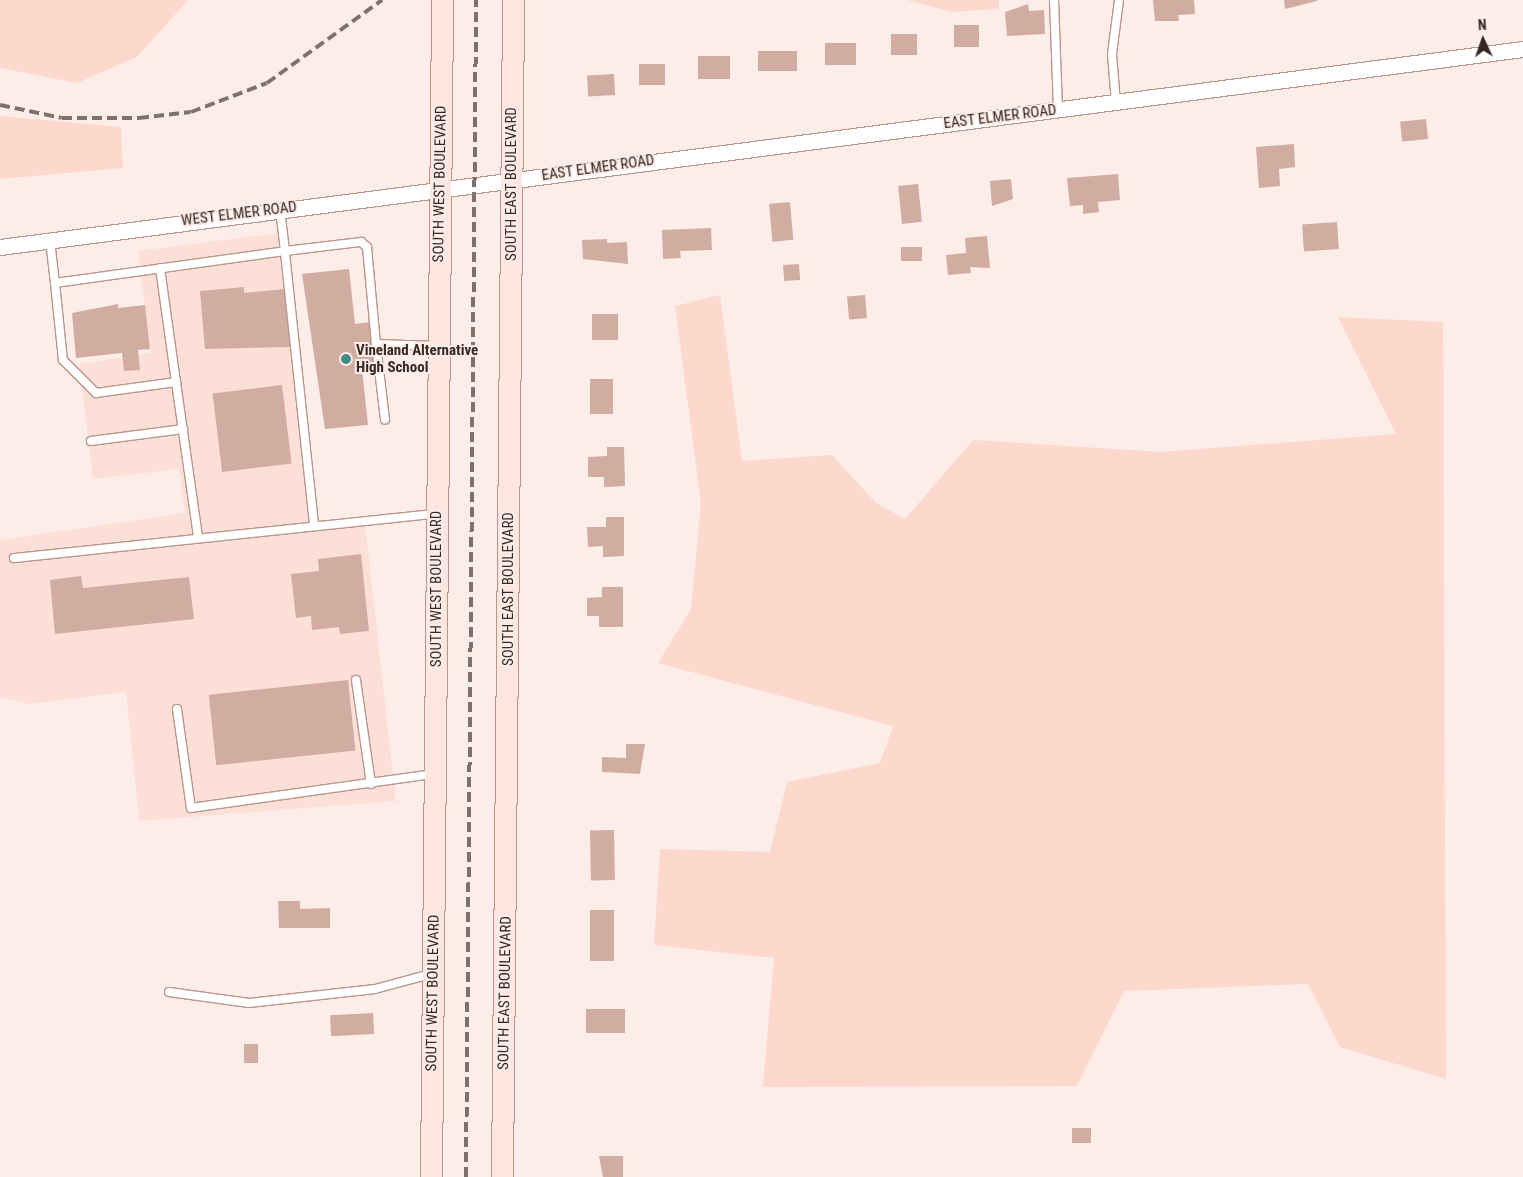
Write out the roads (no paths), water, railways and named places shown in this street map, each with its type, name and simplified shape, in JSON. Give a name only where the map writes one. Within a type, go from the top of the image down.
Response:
[{"type":"main road","name":"SOUTH WEST BOULEVARD","points":[[431,1177],[442,0]]},
{"type":"main road","name":"SOUTH EAST BOULEVARD","points":[[502,1177],[513,0]]},
{"type":"street","name":"EAST ELMER ROAD","points":[[477,184],[1523,49]]},
{"type":"street","name":"WEST ELMER ROAD","points":[[0,247],[477,184]]},
{"type":"lane","points":[[1054,0],[1058,110]]},
{"type":"lane","points":[[1116,102],[1112,54],[1119,0]]},
{"type":"lane","points":[[280,210],[314,524]]},
{"type":"lane","points":[[50,240],[63,360],[96,393],[176,382]]},
{"type":"lane","points":[[55,282],[356,242],[367,247],[385,419]]},
{"type":"lane","points":[[160,268],[198,536]]},
{"type":"lane","points":[[376,344],[439,346]]},
{"type":"lane","points":[[91,441],[182,429]]},
{"type":"lane","points":[[14,558],[198,536],[437,513]]},
{"type":"lane","points":[[356,680],[371,784]]},
{"type":"lane","points":[[177,709],[191,808],[371,784],[435,773]]},
{"type":"lane","points":[[169,992],[249,1003],[375,989],[433,974]]},
{"type":"railway","points":[[0,105],[62,118],[139,118],[191,112],[267,83],[382,0]]},
{"type":"railway","points":[[466,1177],[476,0]]},
{"type":"place","name":"Vineland Alternative High School","points":[[346,359]]}]
